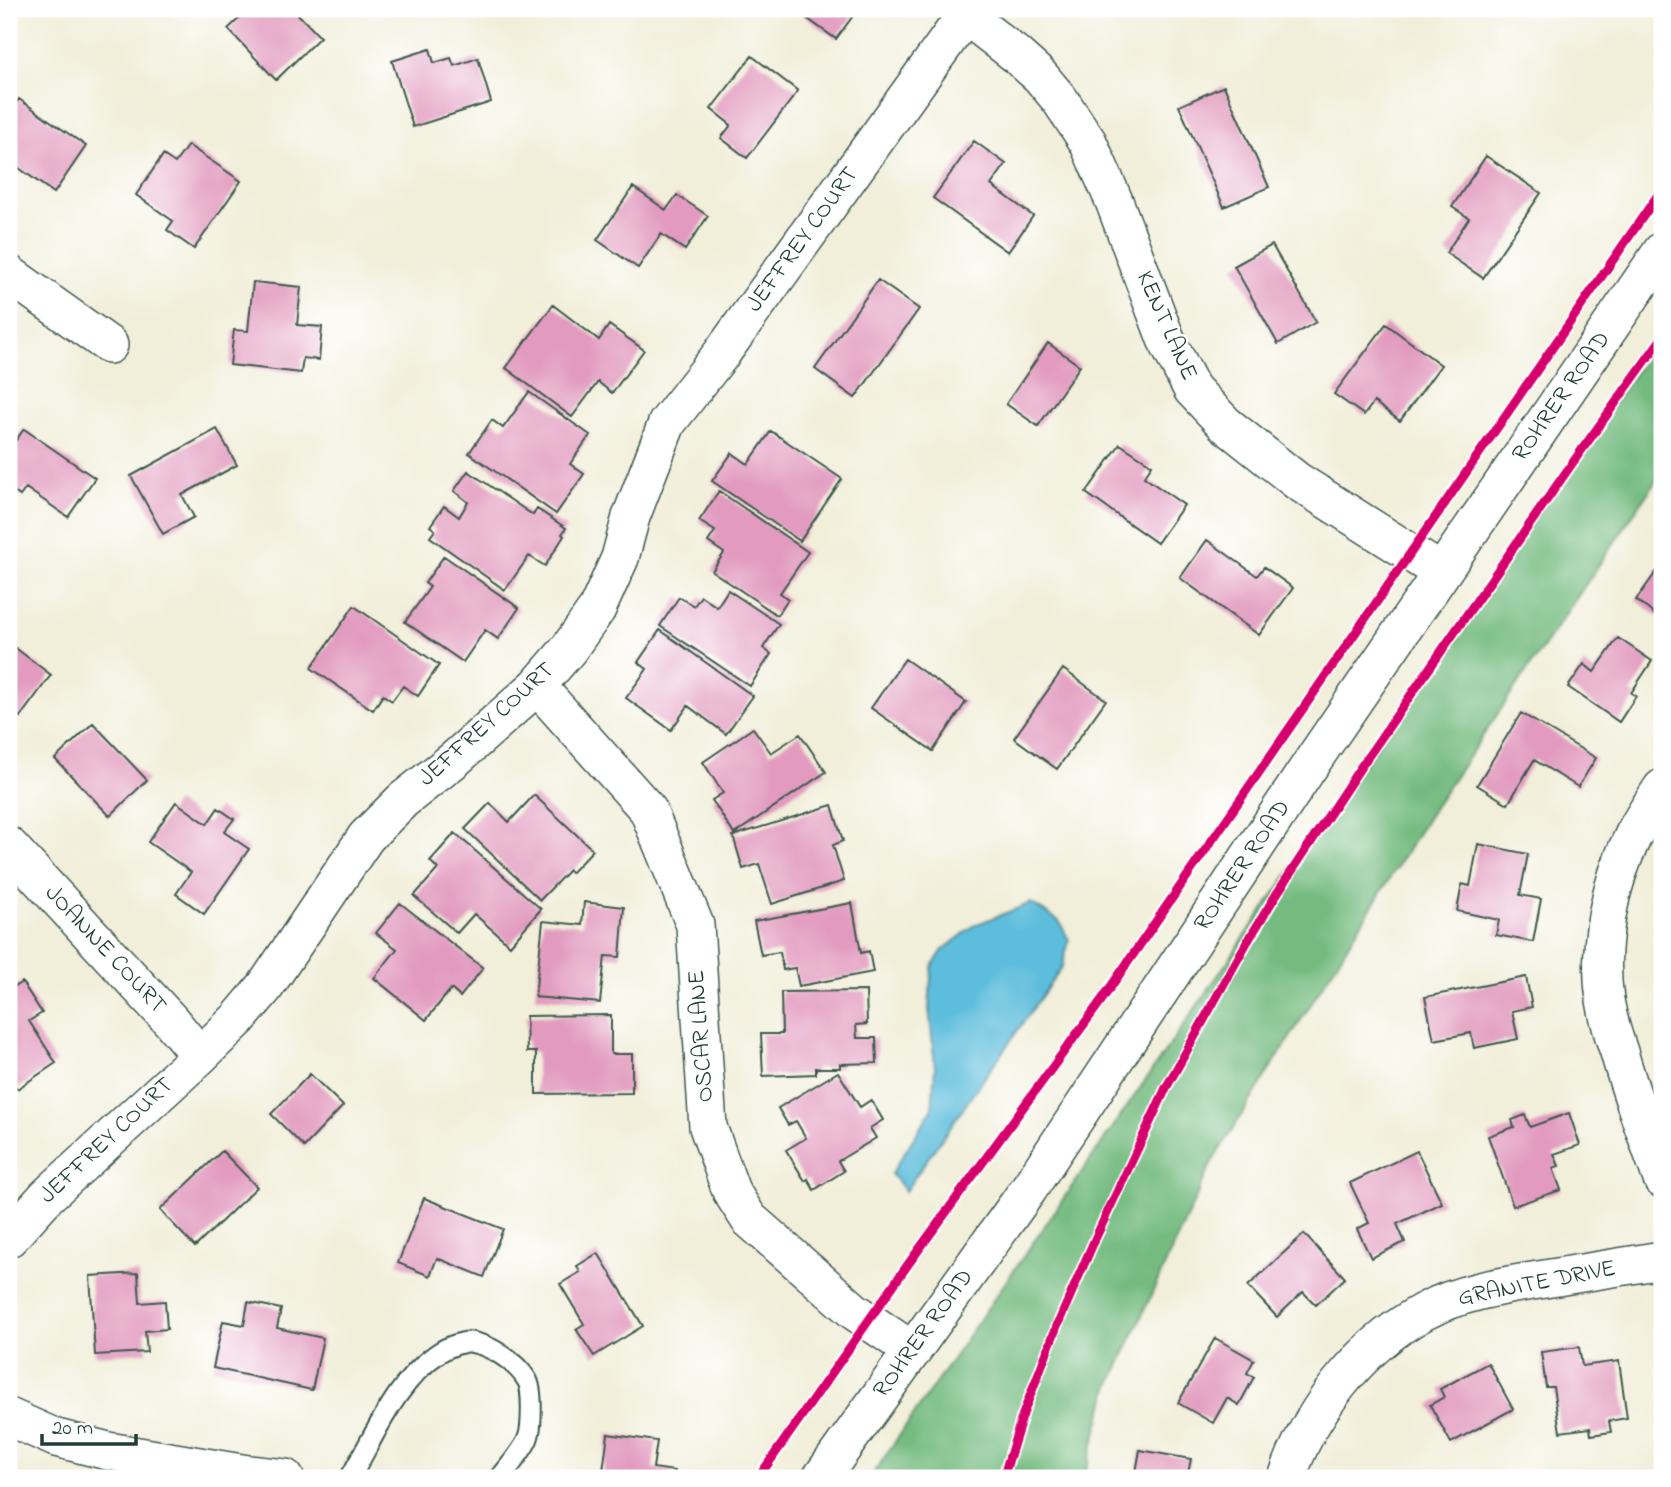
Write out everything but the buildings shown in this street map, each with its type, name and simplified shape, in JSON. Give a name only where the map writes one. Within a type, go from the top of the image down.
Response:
[{"type":"street","name":"KENT LANE","points":[[968,12],[1040,76],[1088,142],[1114,201],[1166,339],[1192,388],[1225,424],[1297,481],[1441,572]]},
{"type":"street","name":"JEFFREY COURT","points":[[9,1238],[47,1196],[238,1019],[265,987],[366,837],[403,800],[455,759],[537,686],[568,650],[597,610],[620,558],[631,517],[667,423],[722,353],[968,12]]},
{"type":"street","name":"ROHRER ROAD","points":[[821,1478],[1028,1190],[1318,753],[1662,251]]},
{"type":"street","points":[[9,274],[109,345]]},
{"type":"street","name":"OSCAR LANE","points":[[537,686],[648,810],[695,925],[708,1127],[731,1191],[749,1219],[854,1311],[913,1351]]},
{"type":"street","points":[[1662,788],[1634,833],[1623,859],[1613,890],[1603,960],[1605,1001],[1611,1027],[1662,1179]]},
{"type":"street","name":"JOANNE COURT","points":[[9,846],[200,1056]]},
{"type":"street","name":"GRANITE DRIVE","points":[[1287,1478],[1299,1447],[1334,1390],[1364,1354],[1410,1320],[1447,1301],[1500,1286],[1662,1260]]},
{"type":"street","points":[[9,1417],[56,1438],[108,1451],[285,1478]]},
{"type":"lane","points":[[350,1478],[399,1391],[420,1367],[442,1350],[468,1342],[494,1350],[516,1367],[529,1382],[532,1408],[528,1438],[500,1478]]},
{"type":"green space","points":[[1662,334],[1662,472],[1433,809],[1212,1162],[1108,1390],[1084,1478],[870,1478]]},
{"type":"water","points":[[1031,903],[1059,921],[1069,940],[1062,967],[905,1191],[891,1174],[932,1109],[935,1067],[929,1008],[932,967],[943,950],[975,925]]},
{"type":"cycle path","points":[[758,1478],[909,1263],[1101,1001],[1662,189]]},
{"type":"cycle path","points":[[1003,1478],[1023,1414],[1095,1239],[1166,1088],[1246,944],[1360,768],[1662,338]]}]
